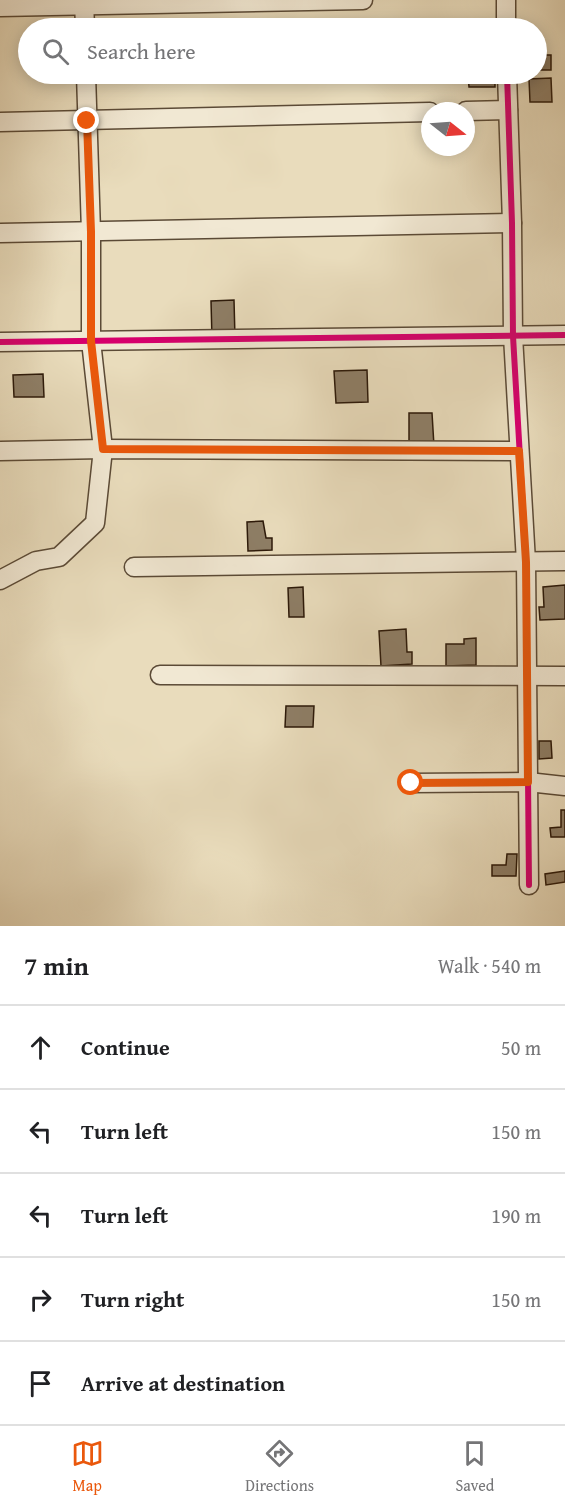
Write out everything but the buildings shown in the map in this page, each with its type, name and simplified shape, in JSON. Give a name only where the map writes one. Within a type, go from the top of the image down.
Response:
[{"type":"street","points":[[0,8],[84,3],[363,0]]},
{"type":"street","points":[[506,0],[506,18]]},
{"type":"street","points":[[84,3],[85,18]]},
{"type":"street","points":[[0,580],[36,561],[59,558],[95,523],[103,449],[91,341],[91,232],[86,84]]},
{"type":"street","points":[[507,84],[513,336],[526,562],[529,885]]},
{"type":"street","points":[[475,111],[508,110]]},
{"type":"street","points":[[0,122],[421,112]]},
{"type":"street","points":[[0,233],[512,223]]},
{"type":"street","points":[[0,342],[565,335]]},
{"type":"street","points":[[0,451],[103,449],[519,451]]},
{"type":"street","points":[[134,567],[565,561]]},
{"type":"street","points":[[160,675],[526,678],[565,676]]},
{"type":"street","points":[[411,783],[528,782],[565,786]]},
{"type":"cycle path","points":[[507,84],[513,336],[526,562],[529,885]]},
{"type":"cycle path","points":[[0,342],[565,335]]},
{"type":"route","points":[[87,121],[91,232],[91,341],[103,449],[519,451],[526,562],[528,782],[411,783]]}]
